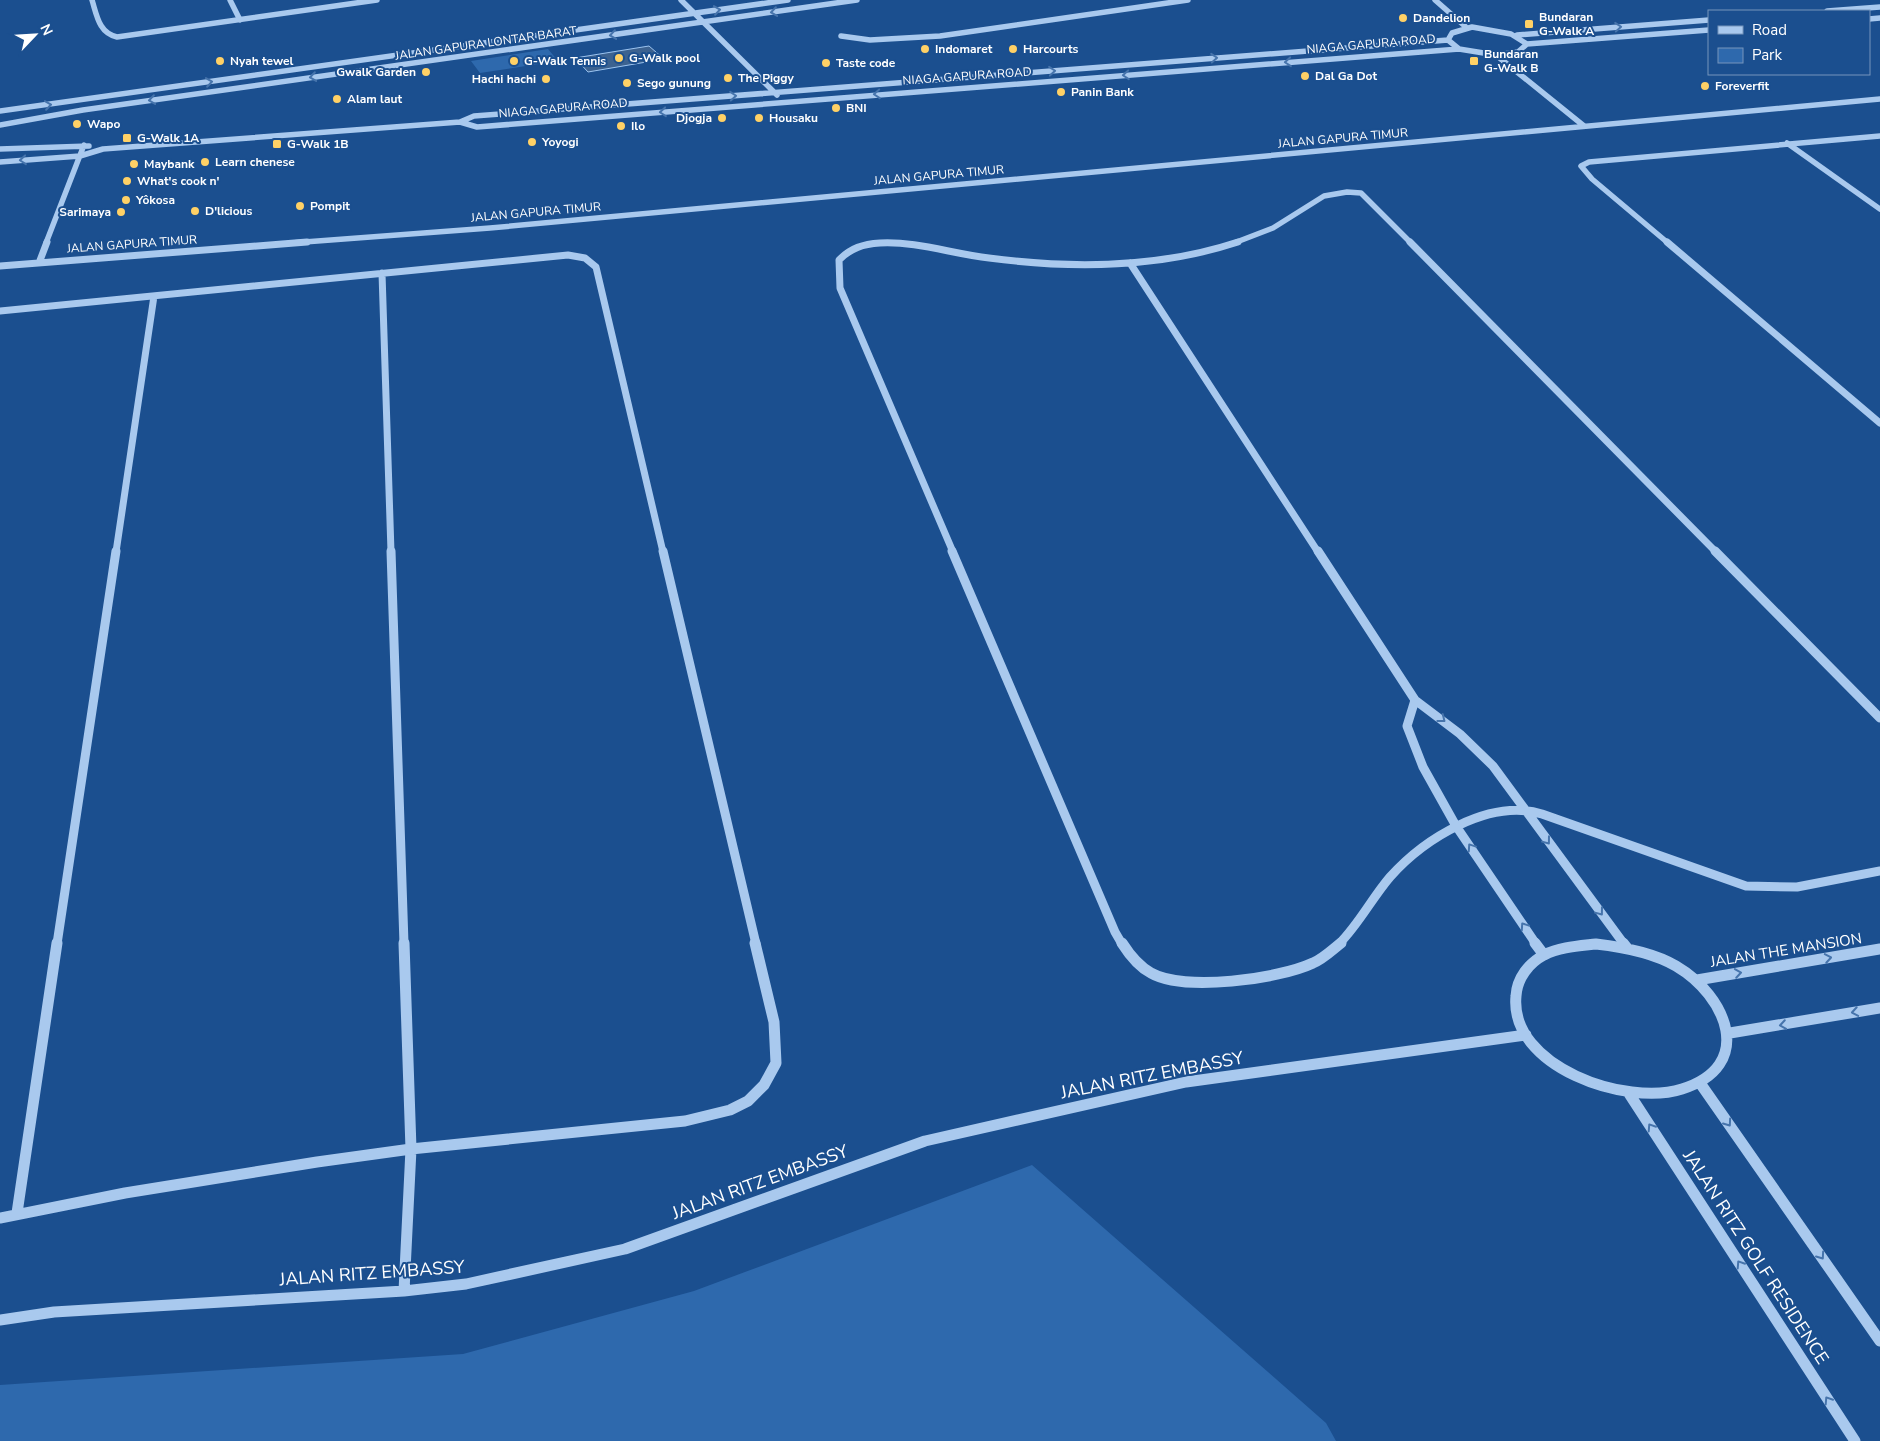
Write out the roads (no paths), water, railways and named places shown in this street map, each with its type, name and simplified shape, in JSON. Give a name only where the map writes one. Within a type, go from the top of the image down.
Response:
[{"type":"street","points":[[92,0],[102,31],[111,36],[126,36],[356,1],[377,0]]},
{"type":"street","points":[[230,0],[240,20]]},
{"type":"street","points":[[681,0],[776,93],[781,102]]},
{"type":"street","name":"JALAN GAPURA LONTAR BARAT","points":[[0,111],[788,0]]},
{"type":"street","name":"JALAN GAPURA LONTAR BARAT","points":[[0,125],[93,108],[857,0]]},
{"type":"street","points":[[840,36],[880,40],[940,36],[1188,0]]},
{"type":"street","points":[[1435,0],[1468,28]]},
{"type":"street","points":[[1841,10],[1880,7]]},
{"type":"street","points":[[1459,49],[1448,40],[1452,33],[1468,28],[1494,29],[1517,35],[1708,20]]},
{"type":"street","points":[[1496,55],[1518,52],[1527,44],[1708,30]]},
{"type":"street","points":[[1517,35],[1527,44]]},
{"type":"street","name":"NIAGA GAPURA ROAD","points":[[474,116],[1448,40]]},
{"type":"street","name":"NIAGA GAPURA ROAD","points":[[460,122],[478,126],[1459,49],[1496,55]]},
{"type":"street","points":[[1496,55],[1584,126]]},
{"type":"street","name":"JALAN GAPURA TIMUR","points":[[0,266],[490,228],[1880,99]]},
{"type":"street","points":[[0,162],[80,156],[103,149],[460,122],[474,116]]},
{"type":"street","points":[[1880,136],[1602,160],[1582,164],[1581,166],[1592,179],[1880,424]]},
{"type":"street","points":[[1787,143],[1880,210]]},
{"type":"street","points":[[0,150],[84,146],[103,149]]},
{"type":"street","points":[[39,262],[84,146]]},
{"type":"street","points":[[1880,718],[1365,196],[1352,191],[1333,192],[1318,197],[1273,228],[1240,241],[1201,252],[1130,263],[1068,265],[1030,263],[888,243],[866,244],[847,252],[839,260],[840,288],[1115,932],[1124,946],[1142,966],[1153,974],[1168,980],[1205,982],[1265,976],[1312,964],[1336,947],[1354,929],[1377,893],[1401,864],[1432,839],[1456,826],[1496,814],[1524,810],[1599,833],[1746,886],[1768,890],[1790,889],[1880,871]]},
{"type":"street","points":[[0,311],[568,255],[585,258],[596,267],[774,1022],[776,1063],[764,1085],[748,1101],[730,1110],[685,1121],[411,1149],[317,1162],[17,1213],[0,1218]]},
{"type":"street","points":[[1130,263],[1415,700],[1460,734],[1493,766],[1627,948]]},
{"type":"street","points":[[382,273],[411,1149],[404,1291]]},
{"type":"street","points":[[17,1213],[154,296]]},
{"type":"street","points":[[1415,700],[1409,714],[1407,726],[1423,766],[1456,826],[1544,956]]},
{"type":"street","points":[[1596,944],[1627,948],[1652,955],[1676,966],[1697,980],[1720,1006],[1730,1033],[1723,1061],[1700,1082],[1680,1090],[1655,1094],[1628,1092],[1597,1085],[1568,1072],[1544,1056],[1526,1035],[1516,1012],[1515,989],[1526,970],[1544,956],[1568,947],[1596,944]]},
{"type":"street","name":"JALAN THE MANSION","points":[[1697,980],[1880,949]]},
{"type":"street","points":[[1730,1033],[1880,1008]]},
{"type":"street","name":"JALAN RITZ EMBASSY","points":[[0,1320],[54,1312],[404,1291],[466,1284],[624,1250],[925,1141],[1186,1082],[1526,1035]]},
{"type":"street","points":[[1700,1082],[1880,1341]]},
{"type":"street","name":"JALAN RITZ GOLF RESIDENCE","points":[[1628,1092],[1854,1441]]},
{"type":"place","name":"Dandelion","points":[[1403,18]]},
{"type":"place","name":"Bundaran G-Walk A","points":[[1529,24]]},
{"type":"place","name":"Indomaret","points":[[925,49]]},
{"type":"place","name":"Harcourts","points":[[1013,49]]},
{"type":"place","name":"G-Walk pool","points":[[619,58]]},
{"type":"place","name":"Nyah tewel","points":[[220,61]]},
{"type":"place","name":"G-Walk Tennis","points":[[514,61]]},
{"type":"place","name":"Bundaran G-Walk B","points":[[1474,61]]},
{"type":"place","name":"Taste code","points":[[826,63]]},
{"type":"place","name":"Gwalk Garden","points":[[426,72]]},
{"type":"place","name":"Dal Ga Dot","points":[[1305,76]]},
{"type":"place","name":"The Piggy","points":[[728,78]]},
{"type":"place","name":"Hachi hachi","points":[[546,79]]},
{"type":"place","name":"Sego gunung","points":[[627,83]]},
{"type":"place","name":"Foreverfit","points":[[1705,86]]},
{"type":"place","name":"Panin Bank","points":[[1061,92]]},
{"type":"place","name":"Alam laut","points":[[337,99]]},
{"type":"place","name":"BNI","points":[[836,108]]},
{"type":"place","name":"Djogja","points":[[722,118]]},
{"type":"place","name":"Housaku","points":[[759,118]]},
{"type":"place","name":"Wapo","points":[[77,124]]},
{"type":"place","name":"Ilo","points":[[621,126]]},
{"type":"place","name":"G-Walk 1A","points":[[127,138]]},
{"type":"place","name":"Yoyogi","points":[[532,142]]},
{"type":"place","name":"G-Walk 1B","points":[[277,144]]},
{"type":"place","name":"Learn chenese","points":[[205,162]]},
{"type":"place","name":"Maybank","points":[[134,164]]},
{"type":"place","name":"What's cook n'","points":[[127,181]]},
{"type":"place","name":"Yôkosa","points":[[126,200]]},
{"type":"place","name":"Pompit","points":[[300,206]]},
{"type":"place","name":"D'licious","points":[[195,211]]},
{"type":"place","name":"Sarimaya","points":[[121,212]]}]
